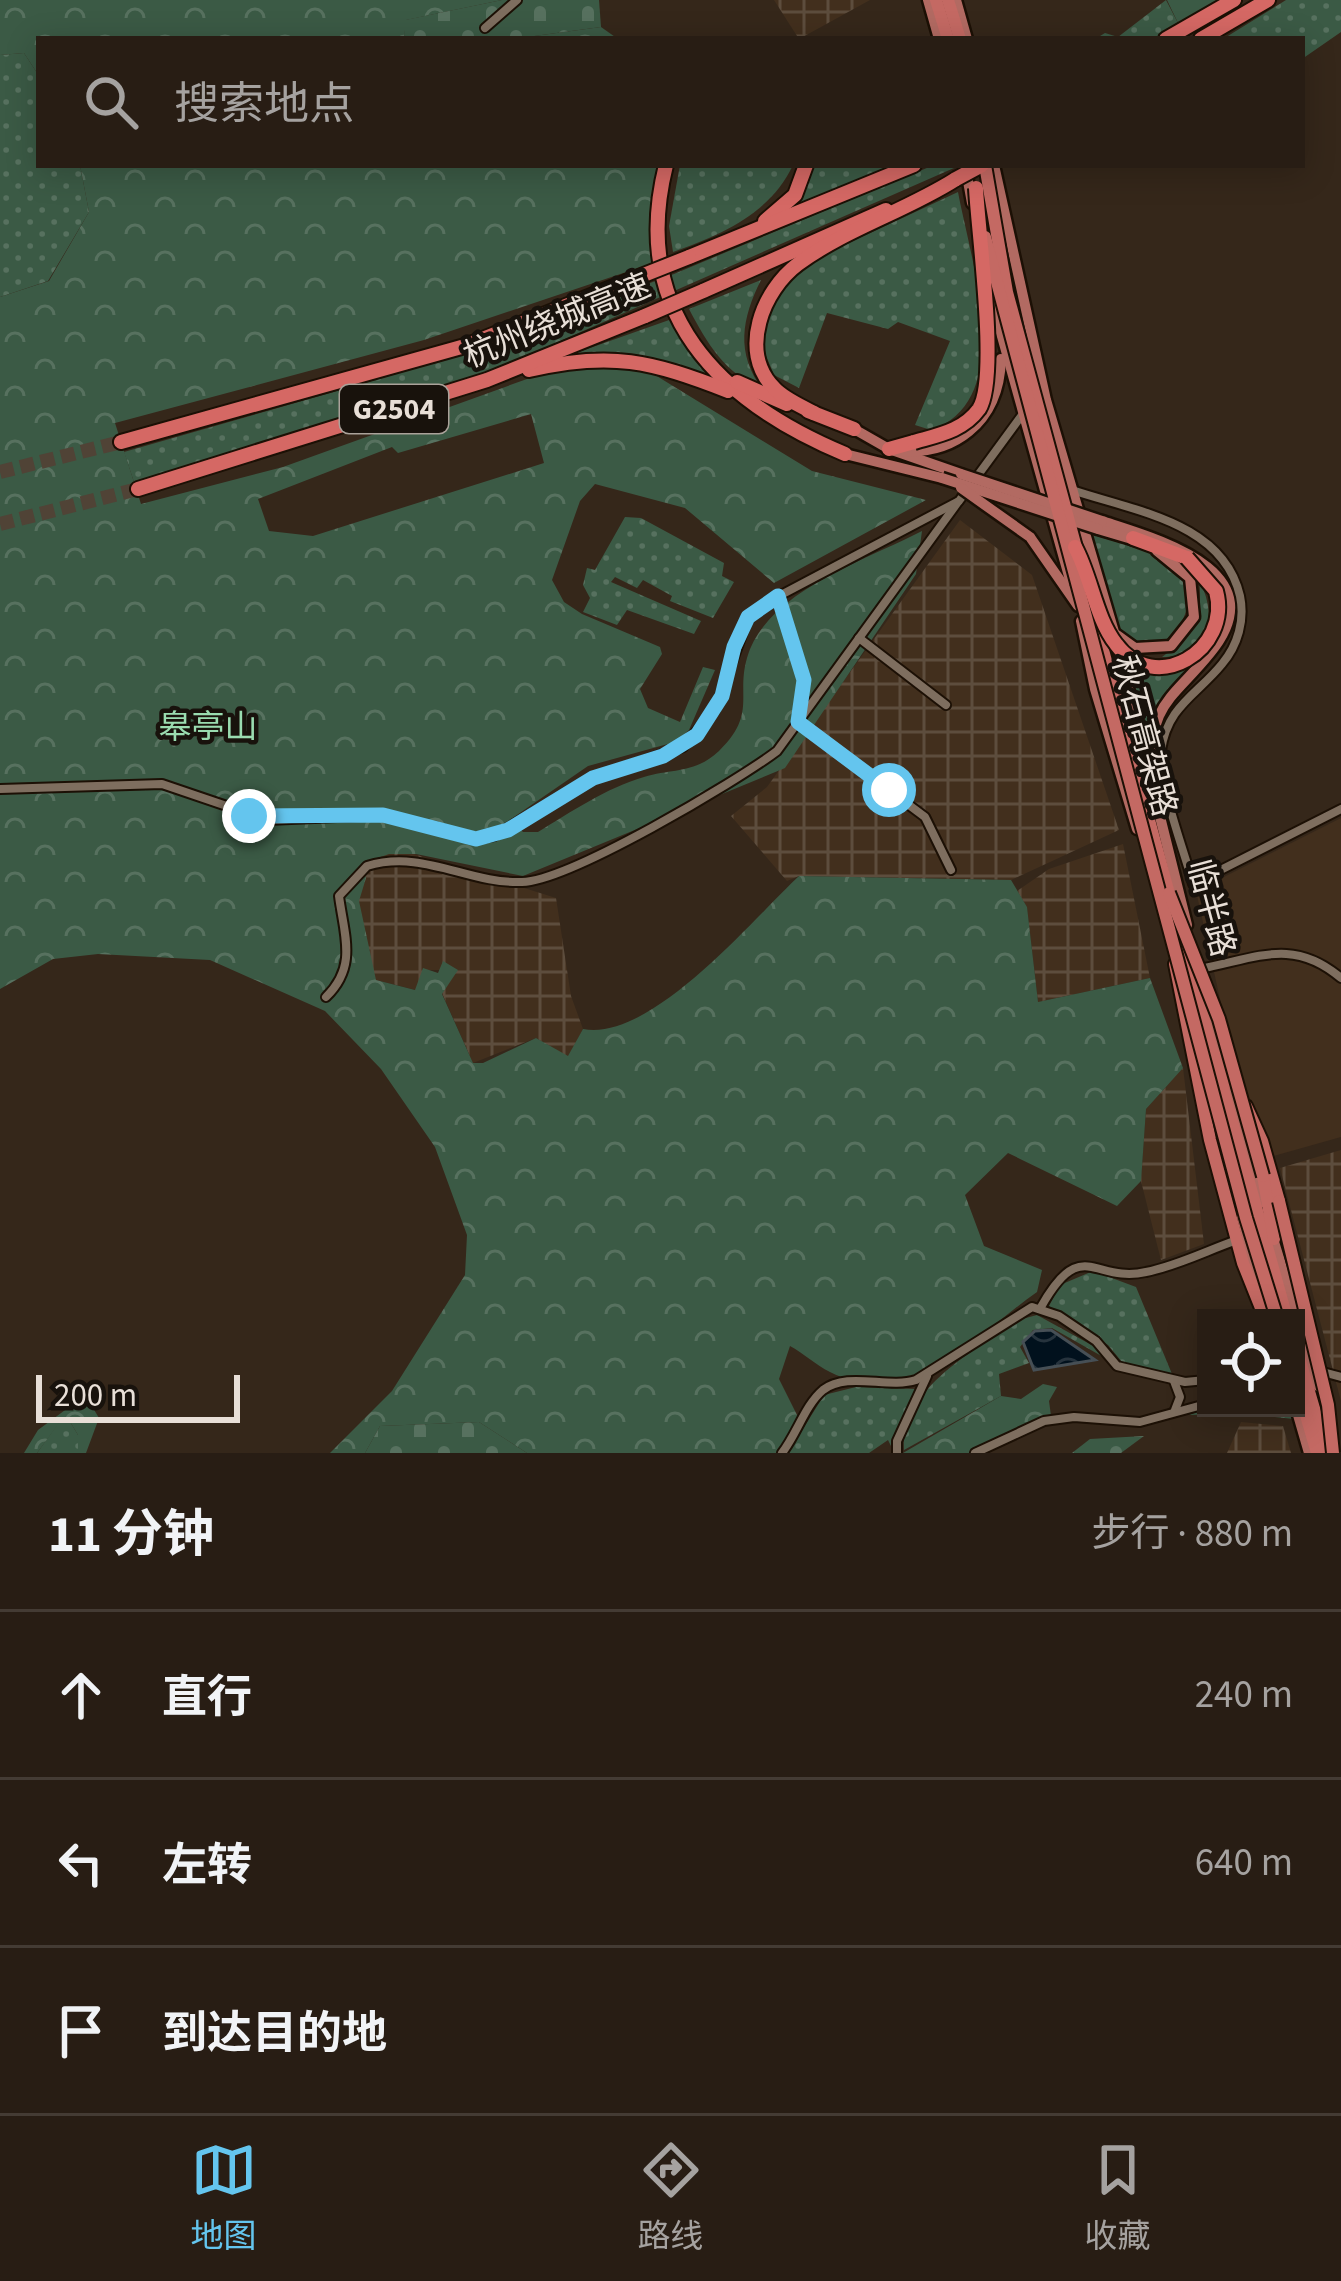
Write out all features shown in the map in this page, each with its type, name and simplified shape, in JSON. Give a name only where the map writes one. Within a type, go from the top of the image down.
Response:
[{"type":"highway","points":[[932,0],[943,36]]},
{"type":"highway","points":[[952,0],[962,36]]},
{"type":"highway","points":[[1171,36],[1234,0]]},
{"type":"highway","points":[[1206,36],[1268,0]]},
{"type":"highway","points":[[669,168],[656,223],[667,293],[694,351],[792,432],[844,454]]},
{"type":"highway","points":[[670,168],[665,238],[672,284],[693,334],[732,378],[854,429]]},
{"type":"highway","points":[[729,242],[784,208],[806,176],[806,168]]},
{"type":"highway","name":"杭州绕城高速","points":[[121,442],[465,346],[907,168]]},
{"type":"highway","name":"秋石高架路","points":[[984,168],[1007,292],[1285,1309]]},
{"type":"highway","points":[[814,413],[773,388],[759,360],[761,314],[775,289],[814,254],[909,209],[964,170]]},
{"type":"highway","name":"杭州绕城高速","points":[[138,489],[487,380],[703,291],[964,170]]},
{"type":"highway","name":"秋石高架路","points":[[964,170],[976,188],[1021,386],[1269,1309]]},
{"type":"highway","points":[[889,449],[959,429],[980,407],[990,374],[976,188]]},
{"type":"highway","points":[[487,380],[553,364],[620,358],[676,369],[749,399]]},
{"type":"highway","points":[[1076,547],[1114,642],[1132,659],[1160,667],[1192,658],[1216,628],[1216,591],[1187,557],[1133,538]]},
{"type":"highway","points":[[1169,893],[1219,1019],[1263,1176],[1274,1239]]},
{"type":"highway","points":[[1174,951],[1204,1112],[1233,1225],[1267,1309]]},
{"type":"highway","points":[[1221,1055],[1258,1129],[1279,1201],[1325,1394],[1332,1453]]},
{"type":"highway","points":[[1216,1091],[1226,1160],[1268,1309]]},
{"type":"highway","points":[[1305,1374],[1332,1453]]},
{"type":"highway","points":[[1304,1417],[1313,1453]]},
{"type":"main road","name":"临半路","points":[[995,168],[1046,400],[1114,632],[1221,1055],[1313,1369],[1332,1453]]},
{"type":"main road","name":"临半路","points":[[964,170],[996,326],[1078,606],[1095,689],[1216,1091],[1234,1162],[1244,1237],[1268,1309]]},
{"type":"main road","points":[[889,449],[915,453],[944,446],[964,439],[988,415],[1000,384],[996,326]]},
{"type":"main road","points":[[854,429],[889,449],[1133,538],[1181,568],[1197,605],[1188,628],[1171,646],[1135,648],[1114,632]]},
{"type":"main road","points":[[844,454],[1182,547],[1211,569],[1225,590],[1220,639],[1171,691],[1154,723],[1158,817]]},
{"type":"main road","points":[[942,478],[1030,537],[1078,606]]},
{"type":"main road","points":[[1299,1417],[1313,1453]]},
{"type":"street","points":[[484,28],[517,0]]},
{"type":"street","points":[[1019,293],[1036,289]]},
{"type":"street","points":[[326,997],[342,982],[350,956],[340,896],[368,866],[420,860],[524,883],[579,862],[747,774],[777,751],[1020,413],[1046,400]]},
{"type":"street","points":[[1071,489],[1187,529],[1215,547],[1235,575],[1242,606],[1239,638],[1221,665],[1192,689],[1169,718],[1160,756],[1192,884],[1341,809]]},
{"type":"street","points":[[0,790],[162,784],[268,820],[353,813],[476,839],[494,836],[593,778],[663,756],[697,735],[722,696],[734,647],[748,617],[778,596],[959,501]]},
{"type":"street","points":[[778,596],[804,680],[798,722]]},
{"type":"street","points":[[859,638],[946,705]]},
{"type":"street","points":[[798,722],[925,817],[951,870]]},
{"type":"street","points":[[1200,969],[1294,950],[1316,956],[1341,978]]},
{"type":"street","points":[[1041,1307],[1062,1277],[1091,1263],[1144,1273],[1244,1237]]},
{"type":"street","points":[[782,1453],[823,1390],[845,1382],[901,1385],[927,1375],[1024,1310],[1041,1307],[1096,1341],[1117,1366],[1173,1380],[1197,1380]]},
{"type":"street","points":[[1313,1369],[1341,1377]]},
{"type":"street","points":[[898,1453],[897,1441],[927,1375]]},
{"type":"street","points":[[1173,1380],[1180,1397],[1174,1410]]},
{"type":"street","points":[[975,1453],[1044,1421],[1074,1417],[1140,1422],[1197,1406]]},
{"type":"shaded area","points":[[774,0],[870,0],[804,36],[797,36]]},
{"type":"shaded area","points":[[960,520],[1032,575],[1119,830],[1011,880],[799,876],[787,881],[731,816],[767,787]]},
{"type":"shaded area","points":[[0,806],[398,849],[556,898],[571,996],[583,1029],[568,1057],[536,1038],[473,1063],[442,993],[457,970],[429,970],[416,990],[376,980]]},
{"type":"shaded area","points":[[1341,818],[1341,1137],[1256,1161],[1196,891]]},
{"type":"shaded area","points":[[1123,844],[1150,978],[1038,1002],[1027,907],[1017,891],[1049,869]]},
{"type":"shaded area","points":[[1183,1068],[1204,1244],[1161,1260],[1141,1181],[1146,1109]]},
{"type":"shaded area","points":[[1341,1150],[1341,1401],[1280,1168]]},
{"type":"shaded area","points":[[1241,1422],[1283,1426],[1291,1453],[1227,1453]]},
{"type":"green space","points":[[0,0],[502,0],[406,20],[404,36],[36,36],[36,71],[24,53],[0,55]]},
{"type":"green space","points":[[502,0],[599,0],[601,27],[534,36],[404,36],[405,20]]},
{"type":"green space","points":[[1166,0],[1179,25],[1158,36],[1119,36]]},
{"type":"green space","points":[[1167,0],[1221,0],[1179,25]]},
{"type":"green space","points":[[1286,0],[1341,0],[1341,32],[1305,57],[1305,36],[1228,36]]},
{"type":"green space","points":[[601,27],[614,36],[534,36]]},
{"type":"green space","points":[[24,53],[36,71],[36,168],[81,168],[89,212],[48,281],[0,297],[0,55]]},
{"type":"green space","name":"皋亭山","points":[[81,168],[660,168],[653,200],[656,262],[424,340],[115,423],[141,504],[283,467],[527,379],[572,368],[642,367],[812,471],[926,500],[774,583],[685,508],[595,484],[580,501],[552,580],[564,602],[660,647],[662,654],[640,689],[648,708],[680,722],[703,667],[715,670],[689,730],[675,742],[588,766],[511,819],[523,832],[538,832],[616,787],[692,767],[719,751],[742,715],[744,671],[758,634],[796,596],[922,531],[916,574],[785,768],[523,876],[416,854],[389,854],[361,864],[366,878],[359,901],[376,980],[415,990],[423,968],[438,973],[443,961],[458,970],[442,994],[473,1063],[483,1063],[536,1038],[568,1056],[583,1029],[610,1028],[669,998],[799,876],[1011,880],[1027,907],[1038,1002],[1150,978],[1183,1068],[1146,1109],[1141,1181],[1117,1206],[1008,1153],[965,1195],[984,1246],[1042,1270],[1037,1292],[941,1363],[887,1382],[859,1382],[830,1372],[790,1346],[779,1379],[799,1419],[782,1453],[527,1453],[479,1422],[380,1426],[365,1453],[330,1453],[392,1391],[465,1275],[467,1235],[435,1147],[381,1069],[325,1011],[210,960],[98,954],[53,959],[0,989],[0,297],[49,281],[89,212]],"holes":[[[531,414],[544,463],[313,536],[269,531],[258,499],[392,447],[398,453]]]},
{"type":"green space","points":[[679,168],[791,168],[758,210],[726,230],[673,252],[669,226]]},
{"type":"green space","points":[[810,168],[886,168],[784,213],[804,189]]},
{"type":"green space","points":[[927,168],[954,168],[485,374],[135,485],[124,452],[452,358],[674,274]]},
{"type":"green space","points":[[958,192],[982,326],[974,390],[958,414],[931,430],[915,425],[950,341],[898,322],[888,329],[827,313],[799,388],[774,375],[759,339],[776,294],[806,263]]},
{"type":"green space","points":[[761,280],[744,335],[748,363],[763,390],[719,356],[689,309]]},
{"type":"green space","points":[[672,319],[694,359],[713,377],[651,357],[573,354]]},
{"type":"green space","points":[[625,517],[641,518],[724,563],[722,576],[734,582],[713,618],[670,601],[672,596],[643,580],[637,588],[615,577],[611,582],[701,621],[694,634],[627,610],[617,625],[583,612],[590,598],[583,585],[587,568],[595,570]]},
{"type":"green space","points":[[1091,534],[1153,555],[1179,576],[1187,594],[1186,612],[1166,640],[1151,646],[1135,644],[1121,632],[1106,598]]},
{"type":"green space","points":[[1199,581],[1208,607],[1205,632],[1190,650],[1162,657],[1194,625],[1200,605]]},
{"type":"green space","points":[[1127,661],[1162,675],[1190,667],[1162,696],[1148,729]]},
{"type":"green space","points":[[1093,1271],[1136,1287],[1172,1374],[1122,1362],[1108,1345],[1049,1306],[1060,1285]]},
{"type":"green space","points":[[1037,1315],[1097,1348],[1105,1358],[1052,1328],[1033,1330],[1020,1347],[1029,1363],[999,1374],[1001,1396],[904,1450],[906,1428],[928,1389],[984,1343]]},
{"type":"green space","points":[[1043,1384],[1057,1387],[1049,1401],[1051,1416],[971,1453],[903,1453],[1001,1396],[1021,1399]]},
{"type":"green space","points":[[856,1387],[916,1389],[891,1446],[888,1440],[869,1453],[788,1453],[824,1395]]},
{"type":"green space","points":[[76,1402],[90,1403],[99,1418],[86,1453],[78,1453],[78,1435],[69,1420],[60,1422],[37,1453],[24,1453],[38,1430]]},
{"type":"green space","points":[[69,1420],[78,1435],[78,1453],[37,1453],[60,1421]]},
{"type":"green space","points":[[479,1422],[527,1453],[365,1453],[380,1426]]},
{"type":"green space","points":[[1144,1436],[1121,1453],[1072,1453],[1090,1439]]},
{"type":"water","points":[[1051,1330],[1095,1360],[1034,1370],[1023,1342],[1035,1331]]},
{"type":"tunnel","points":[[0,472],[121,442]]},
{"type":"tunnel","points":[[0,524],[138,489]]},
{"type":"route","points":[[249,816],[297,820],[353,813],[383,815],[476,839],[494,836],[593,778],[683,747],[708,723],[722,696],[729,662],[748,617],[778,596],[804,680],[798,722],[889,790]]}]
